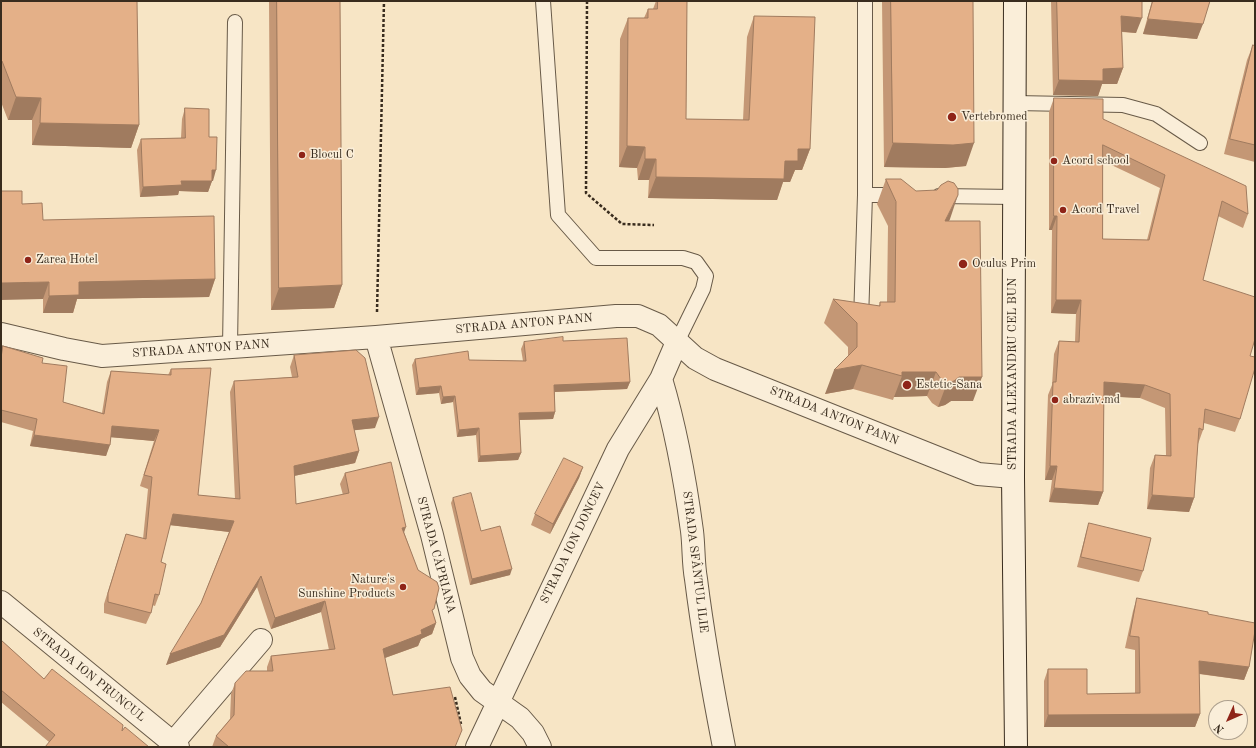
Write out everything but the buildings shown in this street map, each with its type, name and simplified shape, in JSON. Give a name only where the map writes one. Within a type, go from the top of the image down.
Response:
[{"type":"street","name":"STRADA ALEXANDRU CEL BUN","points":[[1015,1],[1013,477],[1016,747]]},
{"type":"street","name":"STRADA ANTON PANN","points":[[1,334],[64,349],[102,356],[376,337],[638,316],[659,325],[695,358],[715,369],[963,469],[978,474],[1013,477]]},
{"type":"street","name":"STRADA CĂPRIANA","points":[[376,337],[432,534],[462,658],[474,681],[482,691],[496,703],[520,718],[533,733],[540,747]]},
{"type":"street","name":"STRADA ION DONCEV","points":[[476,747],[618,449],[660,379],[677,342]]},
{"type":"street","name":"STRADA SFÂNTUL ILIE","points":[[660,379],[674,423],[684,480],[712,689],[724,747]]},
{"type":"street","name":"STRADA ION PRUNCUL","points":[[1,602],[176,745]]},
{"type":"street","points":[[176,745],[262,640]]},
{"type":"lane","points":[[543,1],[558,215],[596,258],[683,258],[696,262],[706,276],[703,289],[677,342]]},
{"type":"lane","points":[[861,320],[865,195],[865,1]]},
{"type":"lane","points":[[230,347],[235,22]]},
{"type":"lane","points":[[1015,103],[1123,105],[1156,114],[1200,143]]},
{"type":"lane","points":[[865,195],[912,196]]},
{"type":"lane","points":[[927,196],[1014,197]]},
{"type":"path","points":[[376,337],[384,1]]},
{"type":"path","points":[[587,1],[586,193],[622,224],[654,225]]},
{"type":"place","name":"Vertebromed","points":[[952,117]]},
{"type":"place","name":"Blocul C","points":[[302,155]]},
{"type":"place","name":"Acord school","points":[[1054,161]]},
{"type":"place","name":"Acord Travel","points":[[1063,210]]},
{"type":"place","name":"Zarea Hotel","points":[[28,260]]},
{"type":"place","name":"Oculus Prim","points":[[963,264]]},
{"type":"place","name":"Estetic-Sana","points":[[907,385]]},
{"type":"place","name":"abraziv.md","points":[[1055,400]]},
{"type":"place","name":"Nature's Sunshine Products","points":[[403,587]]}]
